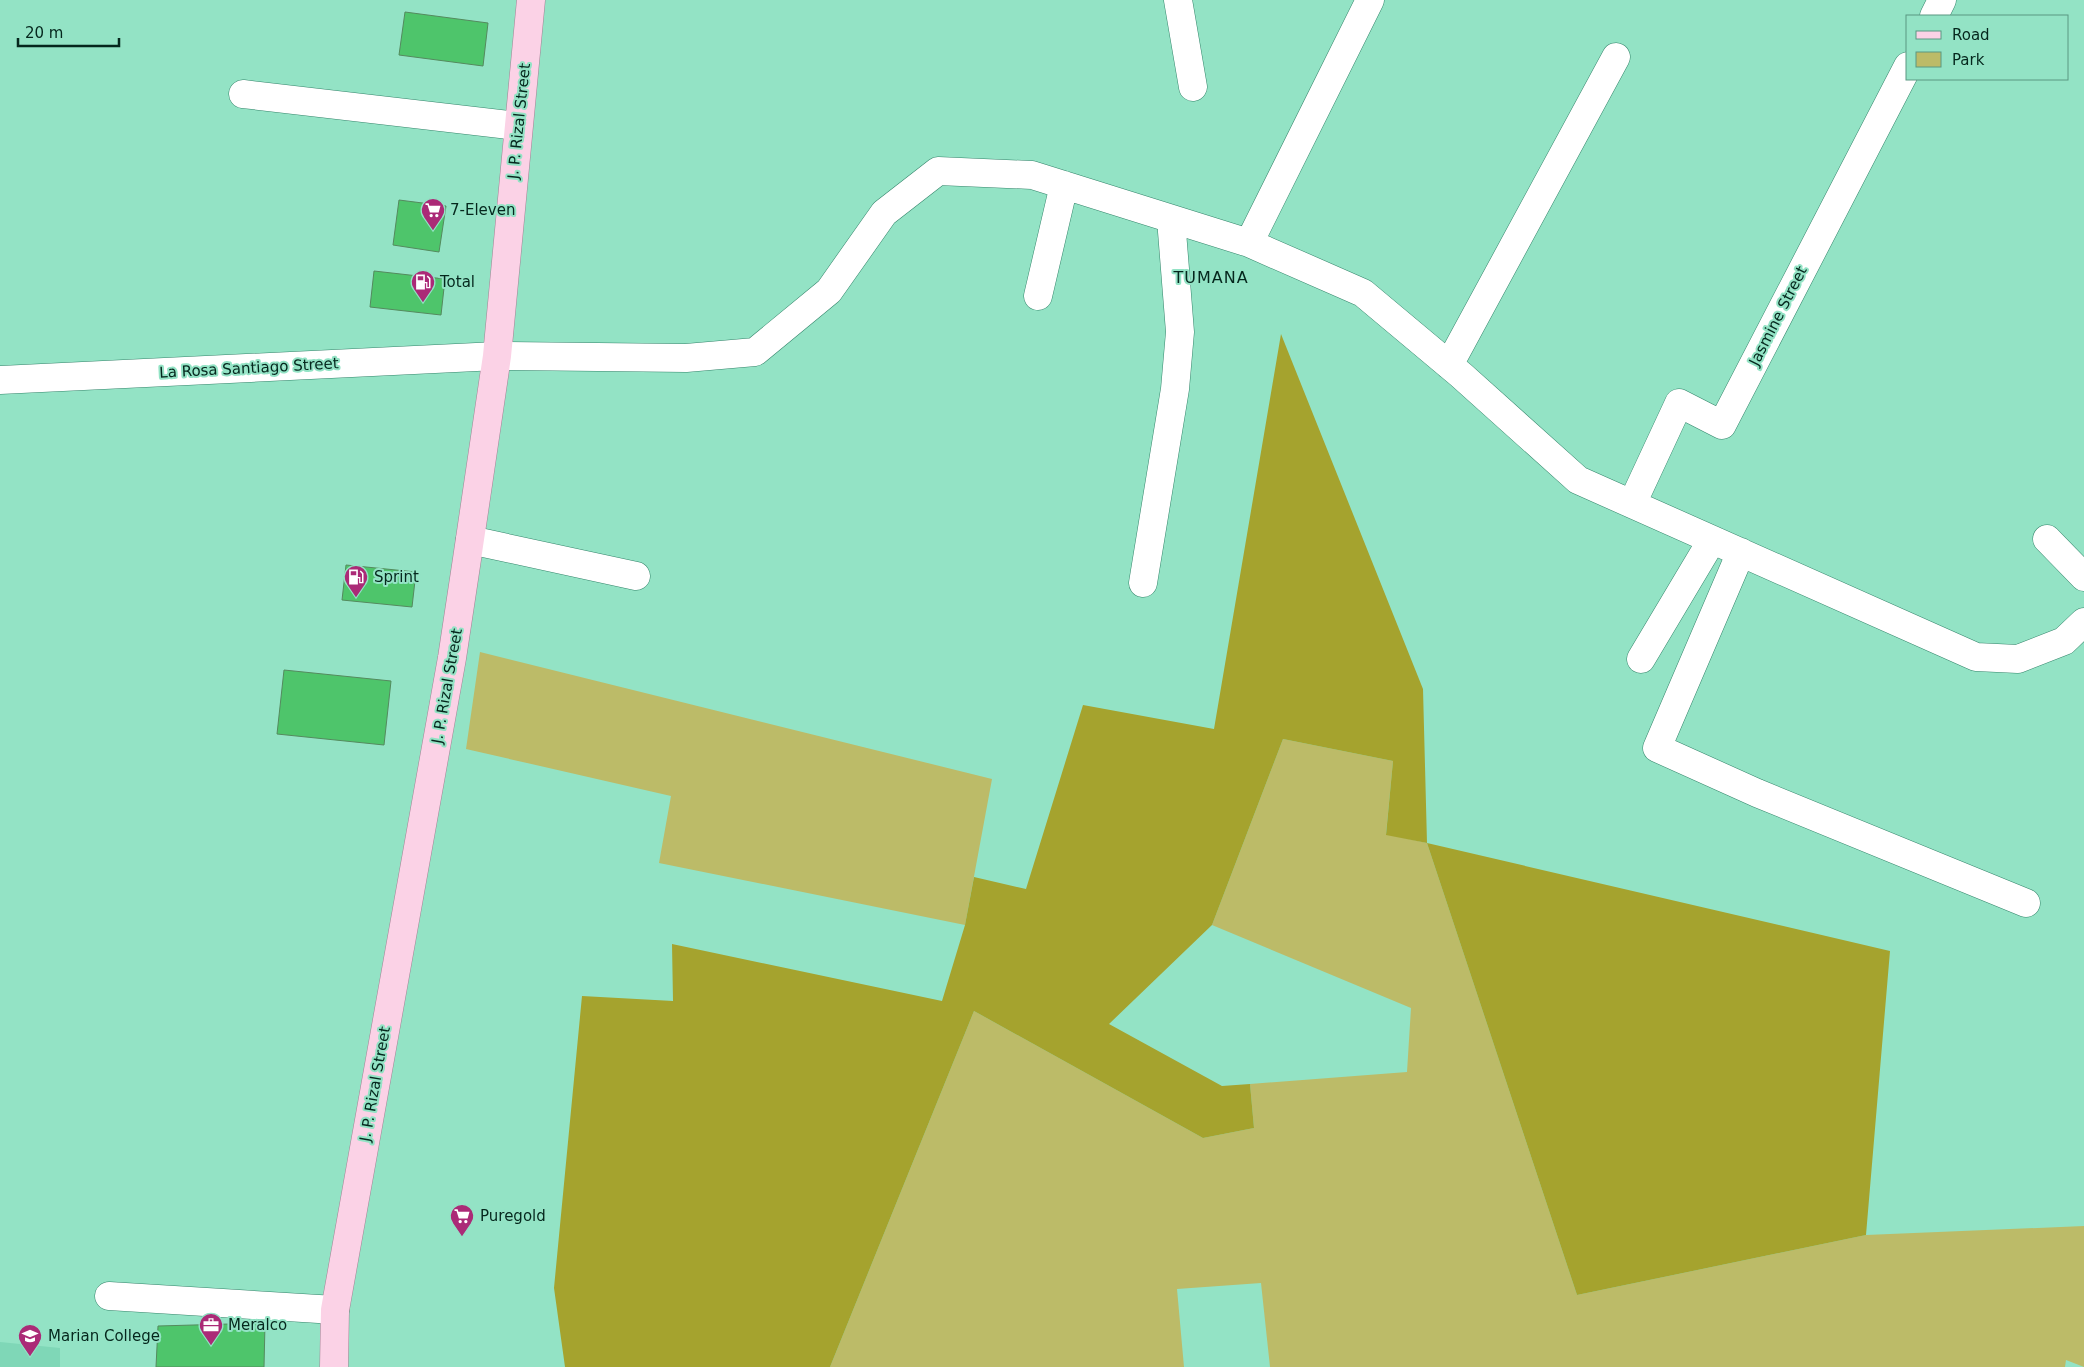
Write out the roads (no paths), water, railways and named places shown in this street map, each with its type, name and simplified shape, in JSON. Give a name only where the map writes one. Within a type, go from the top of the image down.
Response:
[{"type":"main road","name":"J. P. Rizal Street","points":[[334,1367],[335,1310],[452,658],[497,356],[531,0]]},
{"type":"street","points":[[1178,0],[1193,87]]},
{"type":"street","points":[[1249,243],[1370,0]]},
{"type":"street","points":[[1934,15],[1942,0]]},
{"type":"street","points":[[1449,365],[1616,58]]},
{"type":"street","name":"Jasmine Street","points":[[1632,504],[1679,403],[1722,425],[1906,70]]},
{"type":"street","points":[[243,94],[518,126]]},
{"type":"street","name":"La Rosa Santiago Street","points":[[0,380],[497,356],[686,358],[755,352],[829,291],[884,213],[938,171],[1032,175],[1249,243],[1362,293],[1449,365],[1578,480],[1976,657],[2018,659],[2064,641],[2084,622]]},
{"type":"street","points":[[1038,296],[1064,185]]},
{"type":"street","points":[[1143,583],[1175,389],[1180,332],[1171,219]]},
{"type":"street","points":[[2047,539],[2084,577]]},
{"type":"street","points":[[470,540],[636,576]]},
{"type":"street","points":[[1641,659],[1712,540]]},
{"type":"street","points":[[1741,552],[1657,748],[1775,801],[2026,903]]},
{"type":"street","points":[[110,1296],[335,1310]]},
{"type":"place","name":"7-Eleven","points":[[433,231]]},
{"type":"place","name":"Total","points":[[423,303]]},
{"type":"place","name":"Sprint","points":[[356,598]]},
{"type":"place","name":"Puregold","points":[[462,1237]]},
{"type":"place","name":"Meralco","points":[[211,1346]]},
{"type":"place","name":"Marian College","points":[[30,1357]]},
{"type":"district","name":"TUMANA","points":[[1211,277]]}]
